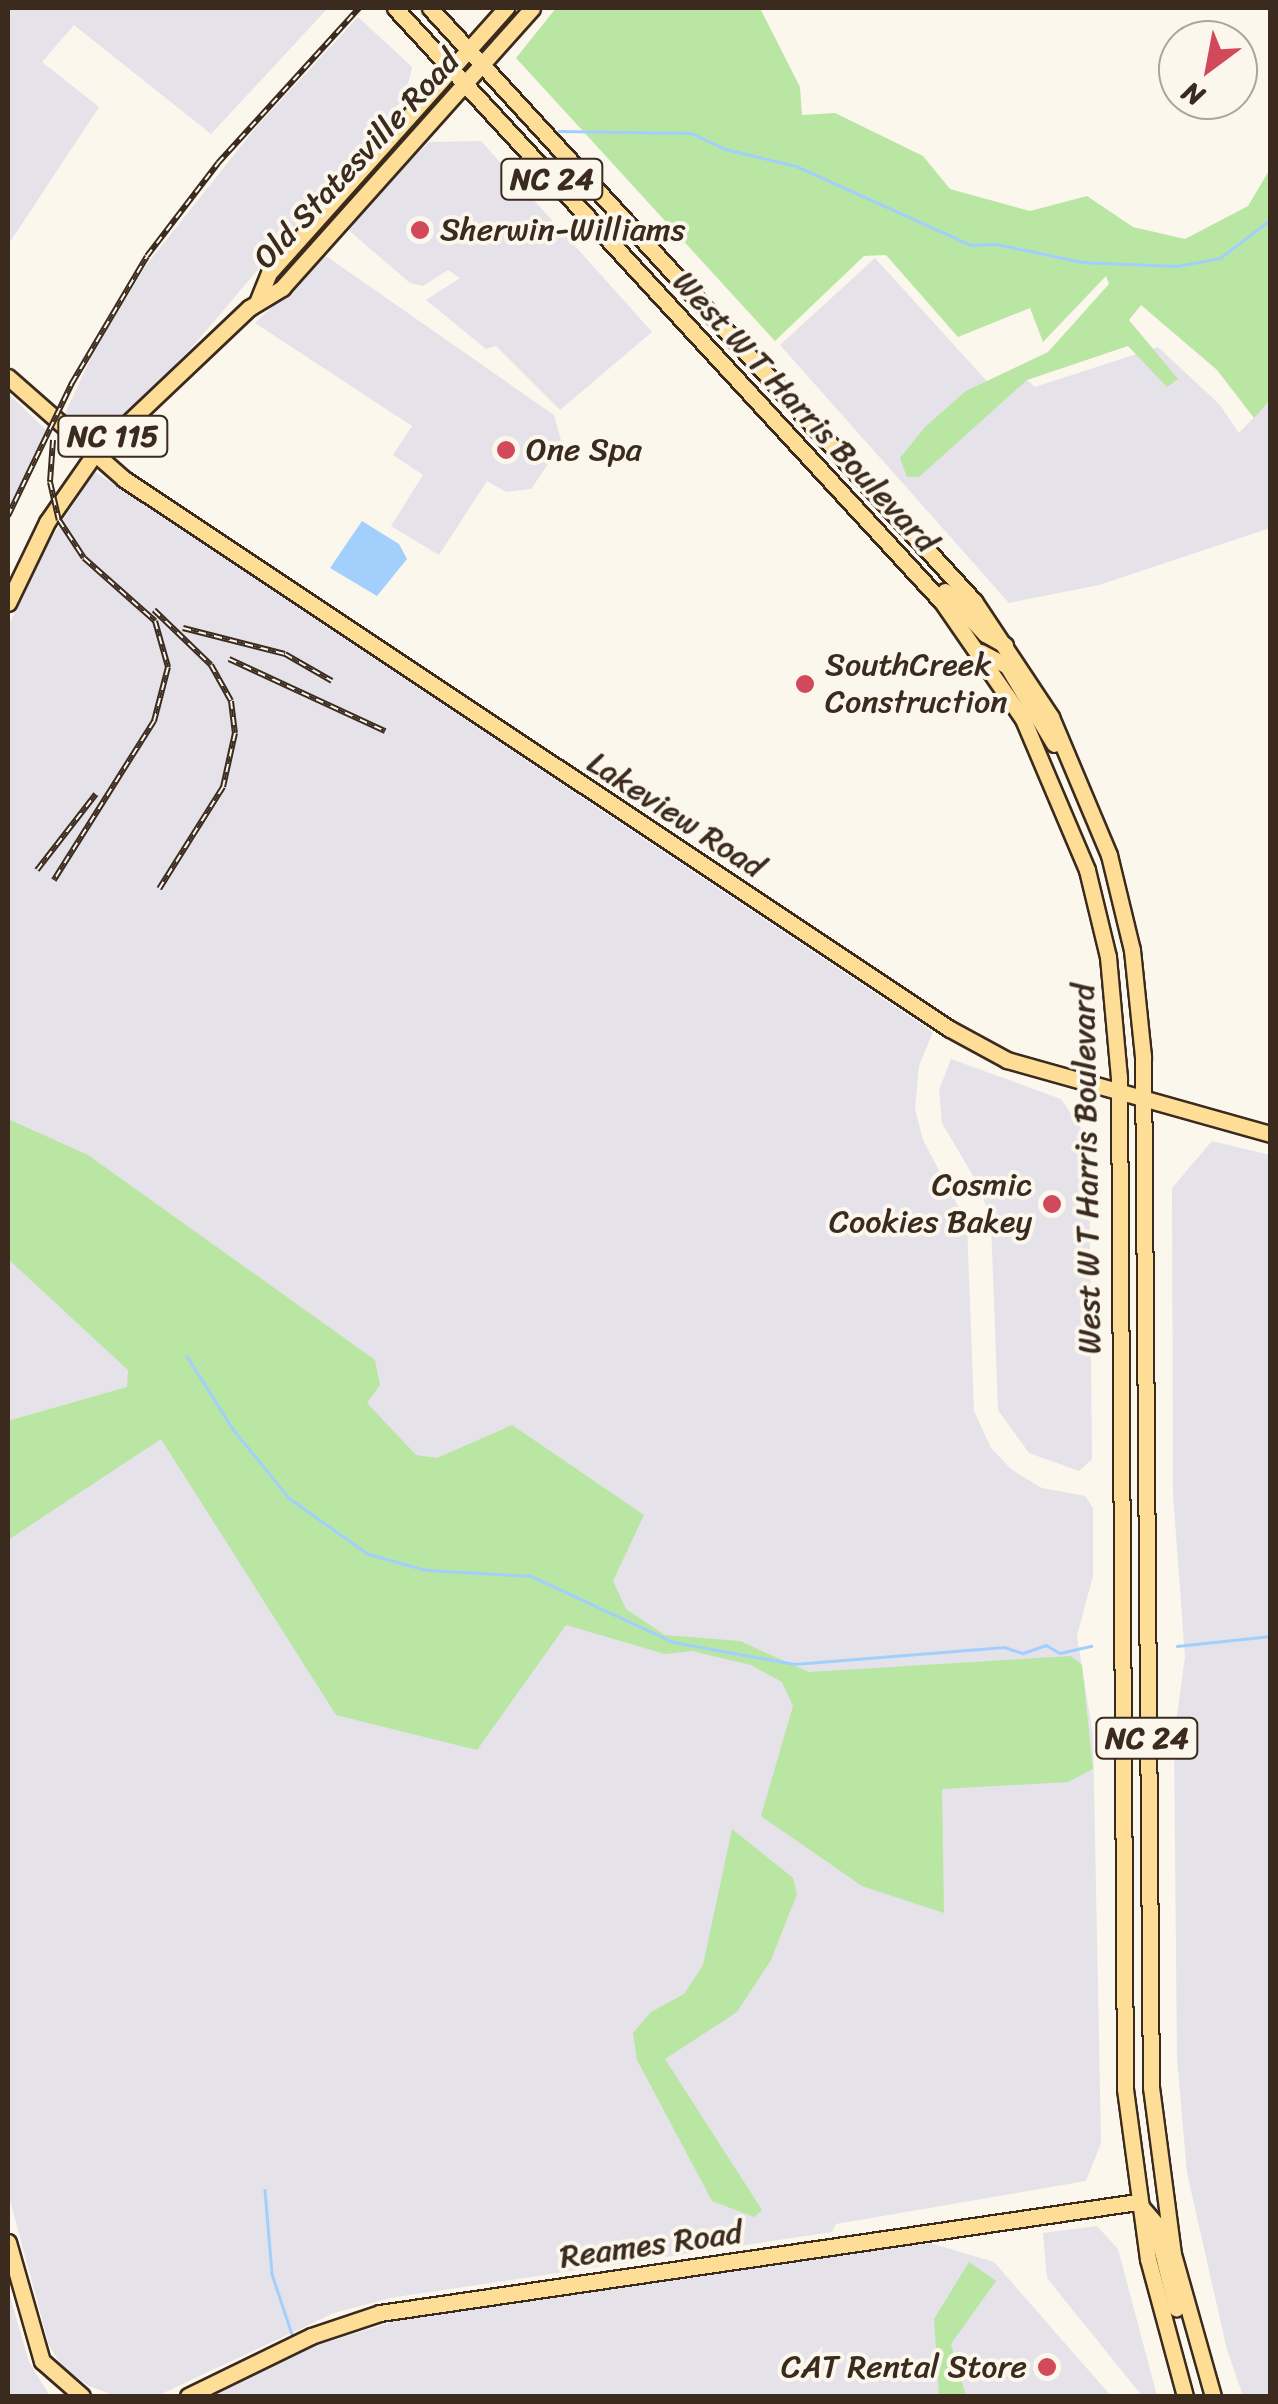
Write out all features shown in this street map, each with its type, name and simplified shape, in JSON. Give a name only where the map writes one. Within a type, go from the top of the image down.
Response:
[{"type":"main road","name":"West W T Harris Boulevard","points":[[395,8],[868,521],[981,652],[1041,755],[1087,870],[1113,991],[1119,1094],[1122,2021],[1137,2202],[1185,2396]]},
{"type":"main road","name":"West W T Harris Boulevard","points":[[430,8],[923,542],[1007,645],[1089,797],[1132,950],[1145,1102],[1150,2071],[1170,2237],[1211,2390]]},
{"type":"main road","name":"Old Statesville Road","points":[[264,297],[269,273],[506,8]]},
{"type":"main road","name":"Old Statesville Road","points":[[8,604],[48,522],[93,456],[264,297],[532,8]]},
{"type":"main road","points":[[264,297],[284,266],[337,210],[376,155]]},
{"type":"main road","name":"Lakeview Road","points":[[8,376],[93,456],[950,1030],[1007,1060],[1145,1102],[1270,1134]]},
{"type":"main road","points":[[868,521],[985,634],[1007,645]]},
{"type":"main road","points":[[981,652],[1007,666],[1089,797]]},
{"type":"main road","points":[[1137,2202],[1155,2223],[1177,2312],[1211,2390]]},
{"type":"main road","name":"Reames Road","points":[[188,2396],[311,2336],[380,2313],[1137,2202]]},
{"type":"main road","points":[[8,2242],[42,2361],[82,2396]]},
{"type":"shaded area","points":[[8,8],[328,8],[211,134],[74,25],[42,62],[99,107],[8,245]]},
{"type":"shaded area","points":[[358,17],[412,67],[405,97],[193,346],[115,425],[96,440],[84,439],[62,420],[95,349],[147,264],[257,126]]},
{"type":"shaded area","points":[[481,141],[652,332],[560,410],[496,346],[486,349],[426,300],[460,278],[448,270],[423,286],[410,283],[345,227],[429,142]]},
{"type":"shaded area","points":[[326,256],[554,415],[562,444],[531,489],[506,492],[487,481],[439,555],[391,526],[423,475],[393,455],[412,426],[255,323]]},
{"type":"shaded area","points":[[875,258],[1003,399],[1027,380],[1035,387],[1158,347],[1220,405],[1239,433],[1270,400],[1270,528],[1099,585],[1009,603],[780,345]]},
{"type":"shaded area","points":[[8,393],[47,431],[8,512]]},
{"type":"shaded area","points":[[95,472],[933,1032],[919,1066],[915,1109],[923,1140],[967,1223],[974,1411],[991,1448],[1012,1470],[1042,1488],[1085,1496],[1093,1508],[1093,1576],[1077,1636],[1093,1735],[1101,2143],[1086,2181],[836,2224],[832,2232],[390,2298],[334,2313],[157,2396],[115,2396],[89,2386],[62,2367],[49,2345],[8,2193],[8,627],[50,539]]},
{"type":"shaded area","points":[[951,1059],[1061,1099],[1089,1140],[1092,1459],[1079,1471],[1029,1453],[998,1410],[991,1221],[979,1186],[942,1123],[939,1090]]},
{"type":"shaded area","points":[[1212,1141],[1270,1155],[1270,2396],[1243,2396],[1227,2350],[1187,2173],[1177,2059],[1174,1737],[1185,1657],[1173,1494],[1172,1188]]},
{"type":"shaded area","points":[[1097,2226],[1118,2249],[1157,2396],[1142,2396],[1047,2278],[1043,2233]]},
{"type":"shaded area","points":[[930,2243],[994,2262],[1111,2396],[210,2396],[315,2346],[395,2321]]},
{"type":"shaded area","points":[[8,2289],[29,2362],[50,2396],[8,2396]]},
{"type":"green space","points":[[556,8],[760,8],[800,87],[802,115],[835,113],[923,156],[950,189],[1030,211],[1087,196],[1133,227],[1185,239],[1248,206],[1270,169],[1270,400],[1254,418],[1217,370],[1141,305],[1129,320],[1178,379],[1167,387],[1128,346],[1027,380],[919,477],[907,477],[900,458],[925,427],[966,391],[1048,352],[1109,284],[1106,276],[1043,342],[1030,308],[958,337],[886,255],[864,256],[775,341],[516,58]]},
{"type":"green space","points":[[8,1119],[88,1155],[375,1360],[380,1385],[367,1403],[416,1455],[437,1458],[512,1425],[644,1515],[613,1581],[626,1609],[665,1635],[740,1641],[809,1672],[1071,1656],[1082,1665],[1093,1769],[1068,1782],[942,1789],[944,1913],[862,1886],[761,1816],[793,1706],[782,1682],[751,1665],[692,1651],[665,1654],[566,1625],[477,1750],[336,1715],[161,1439],[8,1540],[8,1421],[127,1387],[128,1370],[8,1259]]},
{"type":"green space","points":[[732,1829],[793,1878],[797,1894],[771,1960],[737,2012],[665,2059],[762,2210],[754,2217],[712,2201],[637,2060],[633,2033],[651,2012],[684,1994],[703,1965]]},
{"type":"green space","points":[[969,2262],[996,2281],[951,2344],[966,2396],[939,2396],[934,2319]]},
{"type":"water","points":[[362,521],[399,544],[407,559],[377,596],[330,568]]},
{"type":"waterway","points":[[559,131],[691,133],[725,149],[796,166],[971,245],[996,244],[1082,262],[1177,266],[1220,258],[1270,220]]},
{"type":"waterway","points":[[187,1356],[233,1429],[289,1498],[368,1554],[426,1570],[531,1576],[673,1642],[794,1664],[1004,1647],[1023,1653],[1046,1645],[1060,1653],[1091,1646]]},
{"type":"waterway","points":[[1177,1646],[1270,1636]]},
{"type":"waterway","points":[[265,2190],[272,2274],[292,2334]]},
{"type":"railway","points":[[8,516],[72,383],[147,256],[218,163],[359,8]]},
{"type":"railway","points":[[53,440],[50,482],[59,520],[84,558],[155,621],[168,667],[154,721],[54,880]]},
{"type":"railway","points":[[154,610],[211,665],[231,701],[235,733],[223,787],[159,889]]},
{"type":"railway","points":[[183,628],[285,654],[332,681]]},
{"type":"railway","points":[[229,659],[385,731]]},
{"type":"railway","points":[[37,870],[96,794]]},
{"type":"place","name":"Sherwin-Williams","points":[[420,230]]},
{"type":"place","name":"One Spa","points":[[506,450]]},
{"type":"place","name":"SouthCreek Construction","points":[[805,684]]},
{"type":"place","name":"Cosmic Cookies Bakey","points":[[1052,1204]]},
{"type":"place","name":"CAT Rental Store","points":[[1047,2367]]}]
